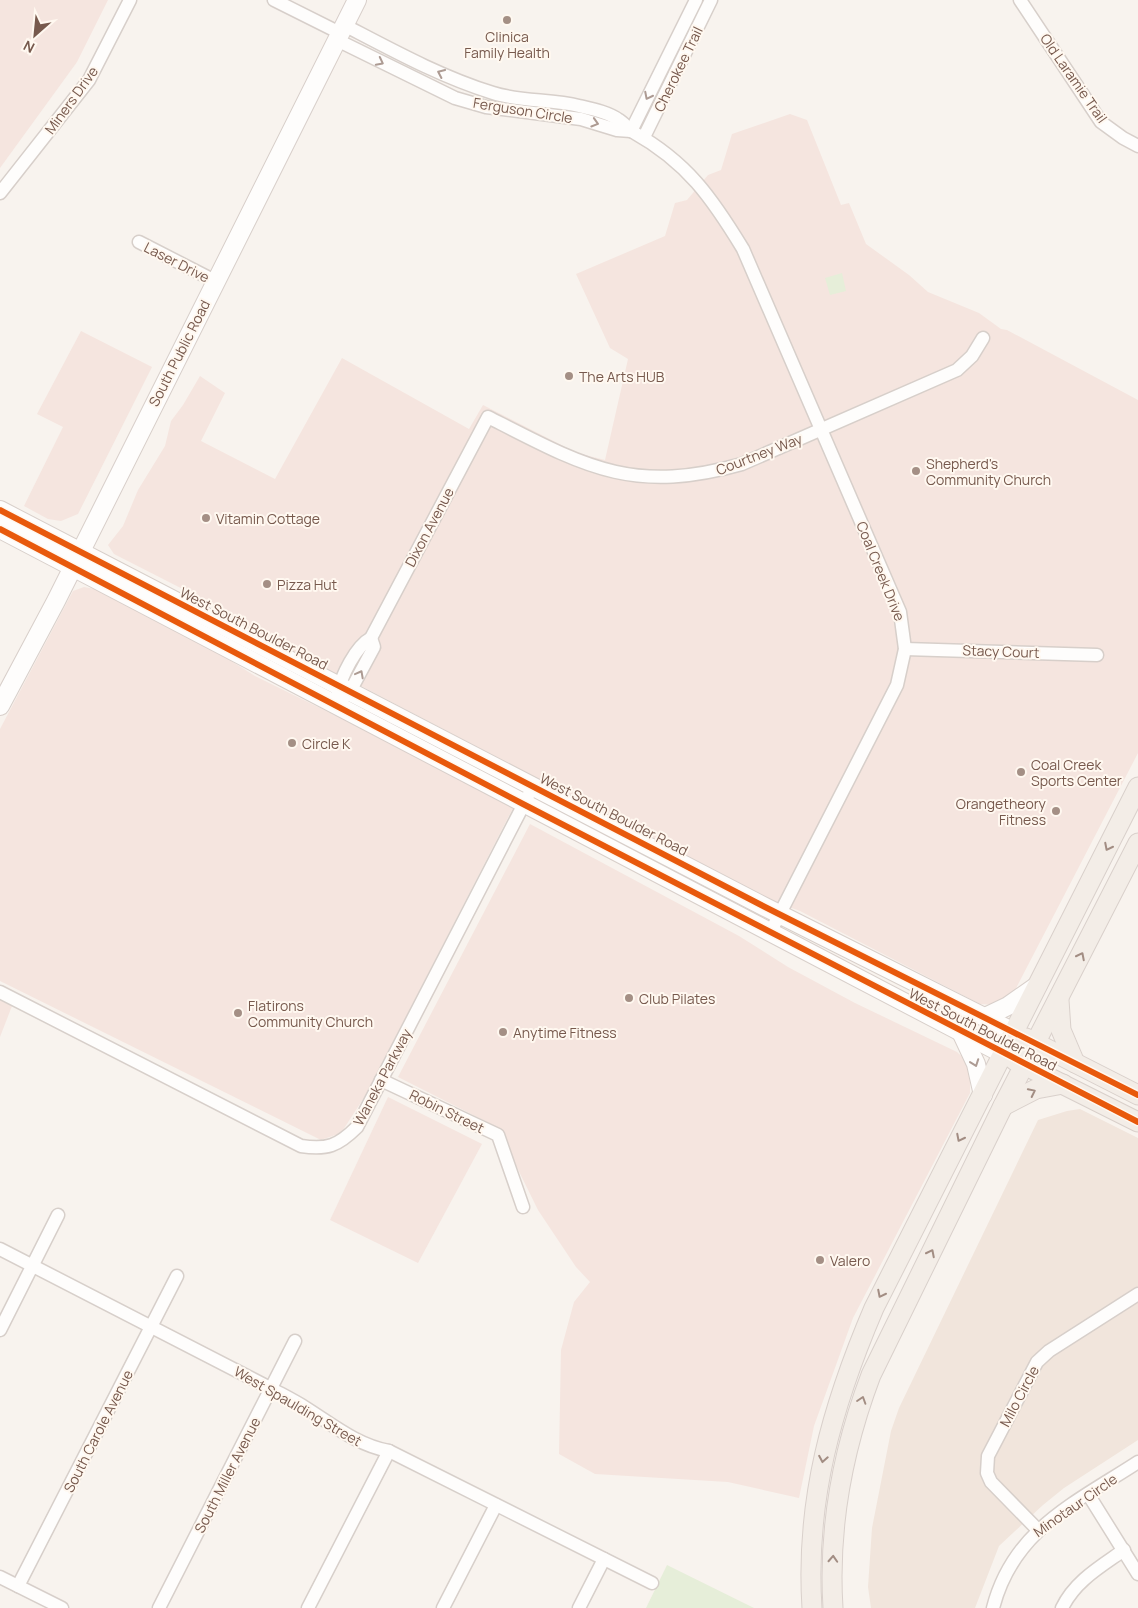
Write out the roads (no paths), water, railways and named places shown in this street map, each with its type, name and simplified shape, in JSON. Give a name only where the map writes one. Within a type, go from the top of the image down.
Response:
[{"type":"main road","name":"South Public Road","points":[[0,706],[76,560],[357,0]]},
{"type":"main road","points":[[0,510],[76,560]]},
{"type":"main road","points":[[0,529],[76,560]]},
{"type":"main road","name":"West South Boulder Road","points":[[76,560],[345,688],[532,787],[1138,1096]]},
{"type":"main road","name":"West South Boulder Road","points":[[76,560],[337,705],[524,804],[1003,1054],[1138,1122]]},
{"type":"main road","points":[[812,1608],[811,1572],[814,1506],[825,1449],[840,1392],[874,1308],[1138,787]]},
{"type":"main road","points":[[833,1608],[832,1569],[837,1505],[842,1476],[863,1396],[885,1344],[1003,1106],[1138,843]]},
{"type":"main road","points":[[985,1017],[1008,1006],[1038,985]]},
{"type":"main road","points":[[1059,1000],[1061,1030],[1075,1063]]},
{"type":"main road","points":[[961,1032],[976,1064],[983,1095]]},
{"type":"main road","points":[[1003,1106],[1036,1089],[1063,1084]]},
{"type":"street","name":"Miners Drive","points":[[0,193],[89,80],[130,0]]},
{"type":"street","points":[[274,0],[340,33]]},
{"type":"street","name":"Cherokee Trail","points":[[631,131],[696,0]]},
{"type":"street","name":"Cherokee Trail","points":[[644,137],[711,0]]},
{"type":"street","name":"Old Laramie Trail","points":[[1020,0],[1101,122],[1138,146]]},
{"type":"street","name":"Ferguson Circle","points":[[340,33],[495,94],[559,102],[595,110],[617,119],[631,131],[644,137],[682,165],[708,193],[743,250],[758,289]]},
{"type":"street","name":"Laser Drive","points":[[139,242],[215,281]]},
{"type":"street","name":"Coal Creek Drive","points":[[758,289],[822,430],[900,612],[905,649],[898,684],[770,933]]},
{"type":"street","name":"Courtney Way","points":[[488,417],[571,459],[602,470],[643,477],[677,477],[711,472],[742,464],[957,370],[972,356],[983,338]]},
{"type":"street","name":"Dixon Avenue","points":[[337,705],[345,688],[374,647],[371,638],[488,417]]},
{"type":"street","name":"Stacy Court","points":[[905,649],[1097,655]]},
{"type":"street","name":"Waneka Parkway","points":[[0,992],[301,1146],[322,1148],[345,1139],[357,1127],[532,787]]},
{"type":"street","name":"Robin Street","points":[[381,1080],[498,1135],[523,1207]]},
{"type":"street","points":[[0,1330],[58,1214]]},
{"type":"street","name":"West Spaulding Street","points":[[0,1249],[272,1389],[306,1408],[339,1430],[373,1448],[389,1451],[652,1583]]},
{"type":"street","name":"South Carole Avenue","points":[[18,1586],[177,1276]]},
{"type":"street","name":"Milo Circle","points":[[1038,1530],[991,1482],[987,1472],[988,1456],[1037,1362],[1049,1351],[1138,1294]]},
{"type":"street","name":"South Miller Avenue","points":[[159,1608],[295,1341]]},
{"type":"street","points":[[308,1608],[389,1451]]},
{"type":"street","name":"Minotaur Circle","points":[[993,1608],[1006,1569],[1022,1545],[1038,1530],[1088,1494],[1138,1462]]},
{"type":"street","points":[[1088,1494],[1138,1574]]},
{"type":"street","points":[[443,1608],[496,1505]]},
{"type":"street","points":[[1062,1608],[1068,1596],[1080,1582],[1124,1550]]},
{"type":"street","points":[[579,1608],[604,1560]]},
{"type":"street","points":[[0,1577],[62,1608]]},
{"type":"place","name":"Clinica Family Health","points":[[507,20]]},
{"type":"place","name":"The Arts HUB","points":[[569,376]]},
{"type":"place","name":"Shepherd's Community Church","points":[[916,471]]},
{"type":"place","name":"Vitamin Cottage","points":[[206,518]]},
{"type":"place","name":"Pizza Hut","points":[[267,584]]},
{"type":"place","name":"Circle K","points":[[292,743]]},
{"type":"place","name":"Coal Creek Sports Center","points":[[1021,772]]},
{"type":"place","name":"Orangetheory Fitness","points":[[1056,811]]},
{"type":"place","name":"Club Pilates","points":[[629,998]]},
{"type":"place","name":"Flatirons Community Church","points":[[238,1013]]},
{"type":"place","name":"Anytime Fitness","points":[[503,1032]]},
{"type":"place","name":"Valero","points":[[820,1260]]}]
